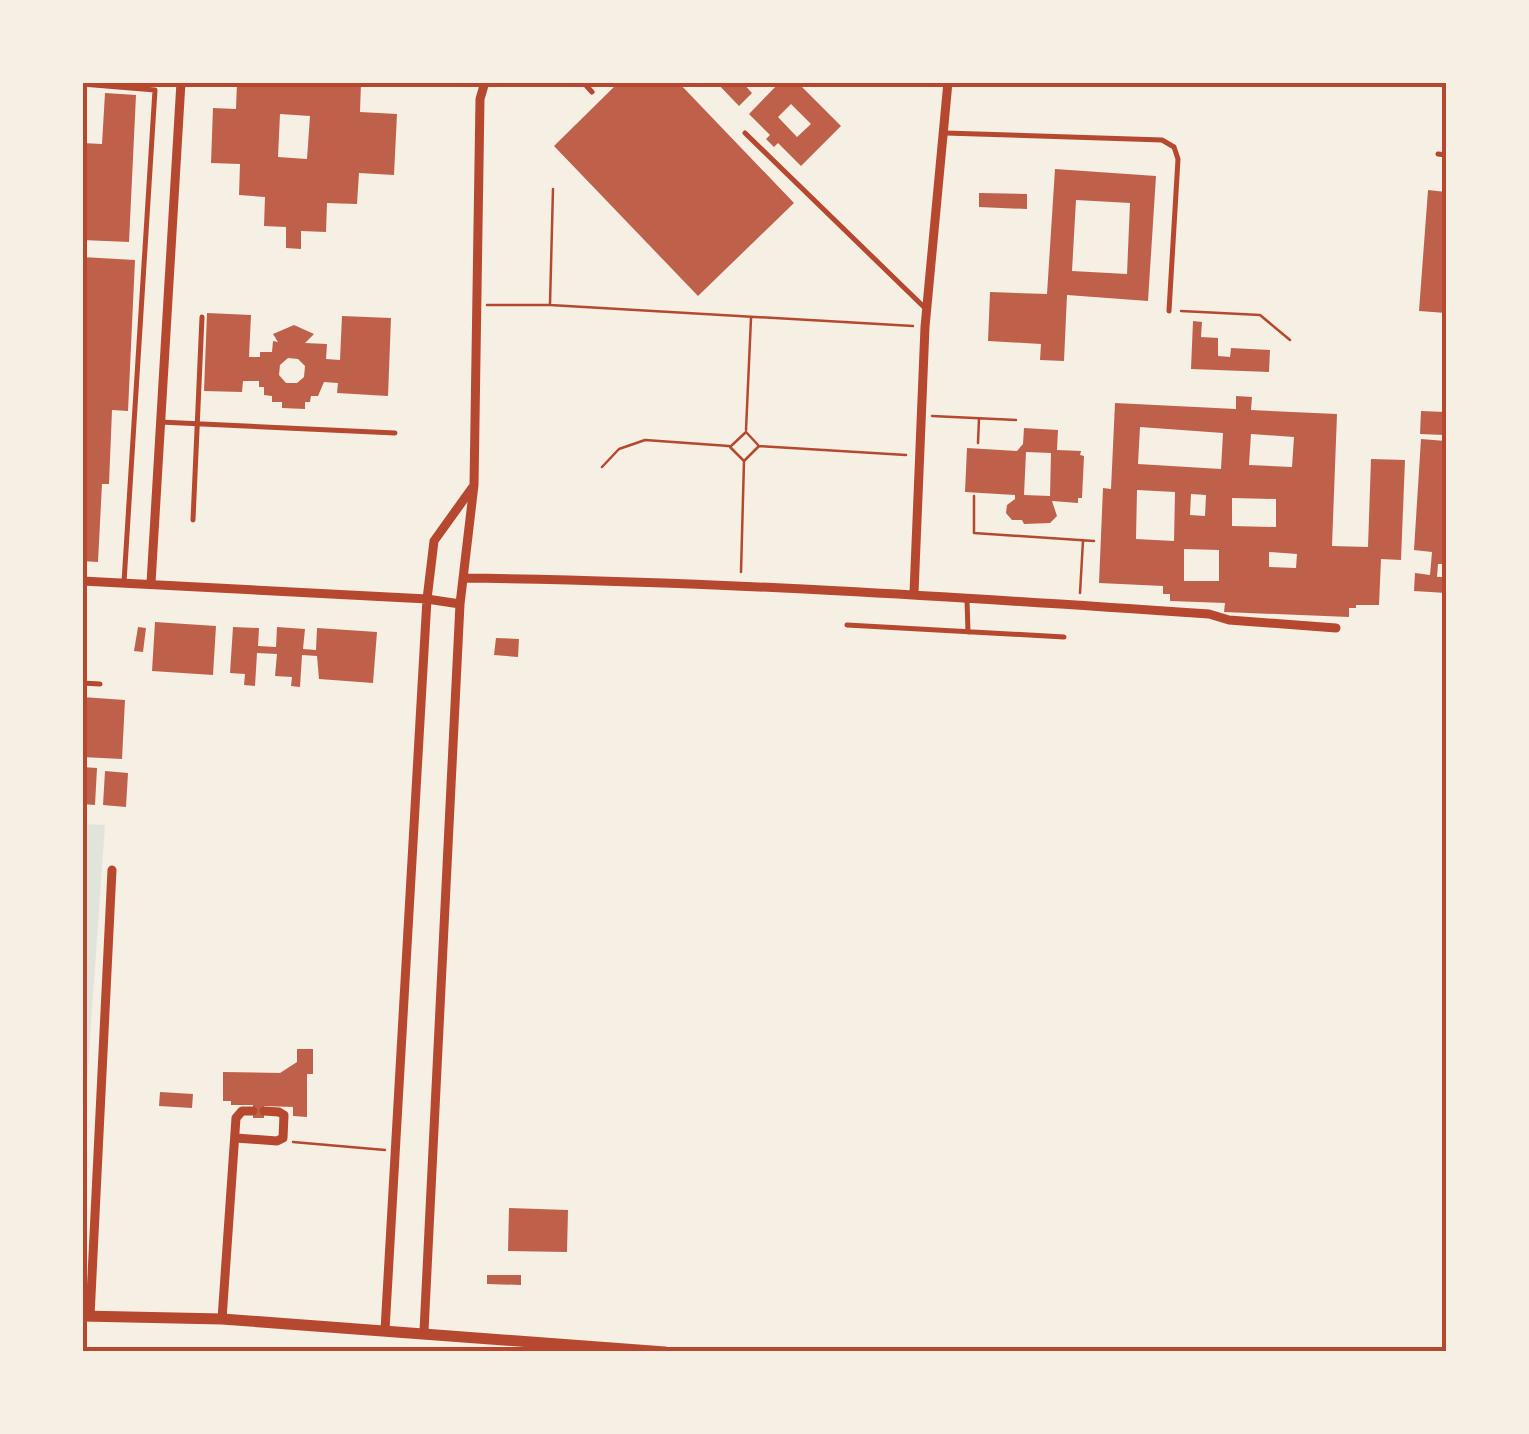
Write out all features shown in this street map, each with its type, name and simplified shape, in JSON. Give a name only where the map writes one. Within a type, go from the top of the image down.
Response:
[{"type":"street","points":[[151,583],[181,82]]},
{"type":"street","points":[[424,1331],[460,604],[474,485],[480,99],[485,82]]},
{"type":"street","points":[[914,593],[926,308],[948,82]]},
{"type":"street","points":[[385,1330],[427,599],[434,541],[474,485]]},
{"type":"street","points":[[464,578],[740,584],[914,593],[1209,614],[1229,620],[1336,628]]},
{"type":"street","points":[[82,581],[460,604]]},
{"type":"street","points":[[112,870],[86,1316],[222,1319],[424,1331],[569,1348],[665,1352]]},
{"type":"street","points":[[222,1319],[232,1149],[237,1115],[252,1110]]},
{"type":"street","points":[[236,1138],[283,1138],[284,1115],[264,1111]]},
{"type":"street","points":[[479,1352],[480,1336]]},
{"type":"lane","points":[[583,82],[592,92]]},
{"type":"lane","points":[[82,84],[155,90],[124,582]]},
{"type":"lane","points":[[745,132],[926,308]]},
{"type":"lane","points":[[945,132],[1162,140],[1174,146],[1178,158],[1169,311]]},
{"type":"lane","points":[[1438,154],[1446,155]]},
{"type":"lane","points":[[193,520],[202,317]]},
{"type":"lane","points":[[160,422],[395,433]]},
{"type":"lane","points":[[966,596],[968,632]]},
{"type":"lane","points":[[847,625],[1064,636]]},
{"type":"lane","points":[[82,683],[100,684]]},
{"type":"path","points":[[550,306],[553,189]]},
{"type":"path","points":[[478,305],[925,327]]},
{"type":"path","points":[[1169,311],[1260,314],[1290,340]]},
{"type":"path","points":[[730,446],[746,432],[751,317]]},
{"type":"path","points":[[920,416],[1016,420]]},
{"type":"path","points":[[978,443],[979,418]]},
{"type":"path","points":[[746,432],[760,446],[918,456]]},
{"type":"path","points":[[602,466],[620,450],[645,440],[730,446],[744,461],[740,584]]},
{"type":"path","points":[[744,461],[760,446]]},
{"type":"path","points":[[974,496],[974,532],[1094,540]]},
{"type":"path","points":[[1079,605],[1083,540]]},
{"type":"path","points":[[82,880],[82,910]]},
{"type":"path","points":[[283,1138],[396,1152]]},
{"type":"shaded area","points":[[83,824],[105,825],[83,1138]]},
{"type":"building","points":[[237,82],[361,82],[360,112],[397,114],[394,175],[359,173],[357,204],[327,203],[326,232],[301,231],[301,249],[286,248],[286,227],[264,226],[265,197],[239,195],[240,164],[211,163],[213,108],[236,109]],"holes":[[[280,114],[310,116],[307,159],[278,157]]]},
{"type":"building","points":[[619,82],[678,82],[794,203],[698,296],[554,146]]},
{"type":"building","points":[[716,82],[742,82],[752,93],[739,106]]},
{"type":"building","points":[[780,82],[797,82],[841,126],[801,166],[778,143],[774,147],[766,139],[770,135],[749,114]],"holes":[[[791,104],[811,124],[797,137],[778,117]]]},
{"type":"building","points":[[105,93],[136,95],[129,242],[82,240],[82,143],[102,144]]},
{"type":"building","points":[[1055,169],[1156,176],[1148,301],[1067,295],[1064,361],[1040,360],[1041,344],[988,341],[990,292],[1047,294]],"holes":[[[1076,200],[1130,203],[1127,274],[1072,271]]]},
{"type":"building","points":[[1428,190],[1446,192],[1446,313],[1419,311]]},
{"type":"building","points":[[979,193],[1027,194],[1027,209],[979,207]]},
{"type":"building","points":[[82,257],[135,260],[128,411],[112,410],[109,484],[102,484],[98,562],[82,561]]},
{"type":"building","points":[[207,313],[251,315],[249,357],[272,352],[273,341],[278,342],[273,334],[294,325],[314,334],[305,343],[327,344],[326,359],[340,360],[342,316],[391,318],[388,396],[337,393],[338,383],[324,382],[318,396],[305,402],[305,409],[282,408],[282,402],[272,402],[272,396],[264,395],[264,387],[259,387],[259,381],[243,381],[242,392],[204,391]],"holes":[[[288,358],[298,359],[305,366],[304,377],[297,383],[286,383],[279,375],[280,365]]]},
{"type":"building","points":[[1193,321],[1202,322],[1201,337],[1218,338],[1218,356],[1230,357],[1231,348],[1270,350],[1269,372],[1191,369]]},
{"type":"building","points":[[1236,396],[1252,397],[1251,410],[1337,414],[1332,546],[1368,547],[1371,459],[1405,460],[1401,560],[1381,559],[1379,605],[1356,605],[1349,608],[1349,617],[1224,612],[1225,603],[1170,601],[1170,594],[1163,594],[1163,586],[1099,583],[1103,488],[1111,489],[1115,403],[1236,409]],"holes":[[[1140,427],[1223,433],[1221,469],[1138,464]],[[1251,434],[1294,437],[1292,467],[1249,465]],[[1137,490],[1175,492],[1174,541],[1136,539]],[[1191,494],[1206,495],[1205,516],[1190,515]],[[1232,498],[1276,499],[1276,527],[1232,526]],[[1184,549],[1219,550],[1219,581],[1184,581]],[[1269,552],[1297,554],[1296,568],[1269,567]]]},
{"type":"building","points":[[1421,411],[1445,412],[1444,435],[1420,434]]},
{"type":"building","points":[[1024,428],[1058,430],[1057,450],[1081,451],[1084,456],[1082,498],[1078,498],[1078,503],[1052,501],[1057,516],[1050,523],[1024,524],[1022,520],[1012,520],[1006,513],[1015,495],[965,492],[967,448],[1017,451],[1023,444]],"holes":[[[1026,452],[1051,453],[1050,496],[1024,495]]]},
{"type":"building","points":[[1421,439],[1446,441],[1446,564],[1438,564],[1437,577],[1446,577],[1446,593],[1414,591],[1415,573],[1430,575],[1432,552],[1414,550]]},
{"type":"building","points":[[155,622],[216,626],[213,675],[152,671]]},
{"type":"building","points":[[138,627],[146,628],[143,652],[134,651]]},
{"type":"building","points":[[233,627],[259,628],[258,646],[276,647],[277,627],[305,629],[303,649],[316,650],[317,628],[377,632],[373,683],[319,679],[317,656],[302,655],[300,687],[291,686],[292,677],[275,676],[277,654],[257,653],[255,686],[244,685],[245,674],[230,673]]},
{"type":"building","points":[[496,638],[519,639],[518,657],[494,655]]},
{"type":"building","points":[[82,697],[125,700],[122,759],[82,757]]},
{"type":"building","points":[[82,767],[97,768],[95,805],[82,804]]},
{"type":"building","points":[[105,771],[128,773],[126,807],[103,805]]},
{"type":"building","points":[[297,1049],[313,1049],[313,1074],[307,1074],[307,1117],[293,1116],[293,1107],[264,1106],[264,1118],[253,1118],[253,1105],[223,1101],[223,1072],[280,1073],[297,1062]]},
{"type":"building","points":[[160,1092],[193,1094],[192,1108],[159,1106]]},
{"type":"building","points":[[509,1208],[568,1210],[567,1252],[508,1251]]},
{"type":"building","points":[[487,1275],[521,1275],[521,1285],[487,1284]]}]
